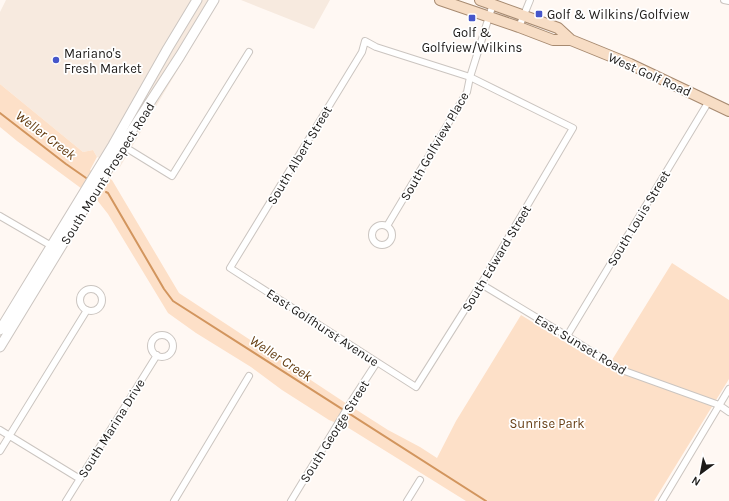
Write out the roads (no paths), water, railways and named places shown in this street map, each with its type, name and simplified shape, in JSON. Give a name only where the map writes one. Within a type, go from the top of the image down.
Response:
[{"type":"main road","name":"South Mount Prospect Road","points":[[119,143],[168,48],[197,0]]},
{"type":"main road","name":"South Mount Prospect Road","points":[[0,347],[56,248],[119,143],[214,0]]},
{"type":"main road","name":"West Golf Road","points":[[440,0],[553,40],[571,40]]},
{"type":"main road","name":"West Golf Road","points":[[480,0],[558,28],[571,40],[630,64],[729,111]]},
{"type":"main road","name":"South Mount Prospect Road","points":[[0,330],[56,248]]},
{"type":"street","points":[[519,27],[530,0]]},
{"type":"street","points":[[724,0],[729,1]]},
{"type":"street","name":"South Golfview Place","points":[[387,226],[467,92],[470,77],[493,4]]},
{"type":"street","name":"South Albert Street","points":[[230,268],[362,52],[365,41],[376,47],[470,77]]},
{"type":"street","points":[[119,143],[172,176],[249,52]]},
{"type":"street","name":"South Edward Street","points":[[416,387],[481,284],[574,128],[470,77]]},
{"type":"street","name":"South Louis Street","points":[[567,336],[709,101]]},
{"type":"street","points":[[0,216],[56,248]]},
{"type":"street","name":"East Golfhurst Avenue","points":[[230,268],[416,387]]},
{"type":"street","name":"East Sunset Road","points":[[481,284],[619,369],[719,405],[729,412]]},
{"type":"street","points":[[0,450],[87,310]]},
{"type":"street","name":"South Marina Drive","points":[[66,501],[157,355]]},
{"type":"street","name":"South George Street","points":[[291,501],[351,402],[378,362]]},
{"type":"street","points":[[174,501],[249,376]]},
{"type":"street","points":[[662,501],[729,389]]},
{"type":"street","points":[[0,430],[80,479]]},
{"type":"street","points":[[407,501],[420,480]]},
{"type":"waterway","name":"Weller Creek","points":[[0,113],[89,180]]},
{"type":"waterway","name":"Weller Creek","points":[[106,192],[108,193],[164,289],[173,301],[486,501]]},
{"type":"place","name":"Golf & Wilkins/Golfview","points":[[539,14]]},
{"type":"place","name":"Golf & Golfview/Wilkins","points":[[472,18]]},
{"type":"place","name":"Mariano's Fresh Market","points":[[56,60]]},
{"type":"park label","name":"Sunrise Park","points":[[547,423]]}]
